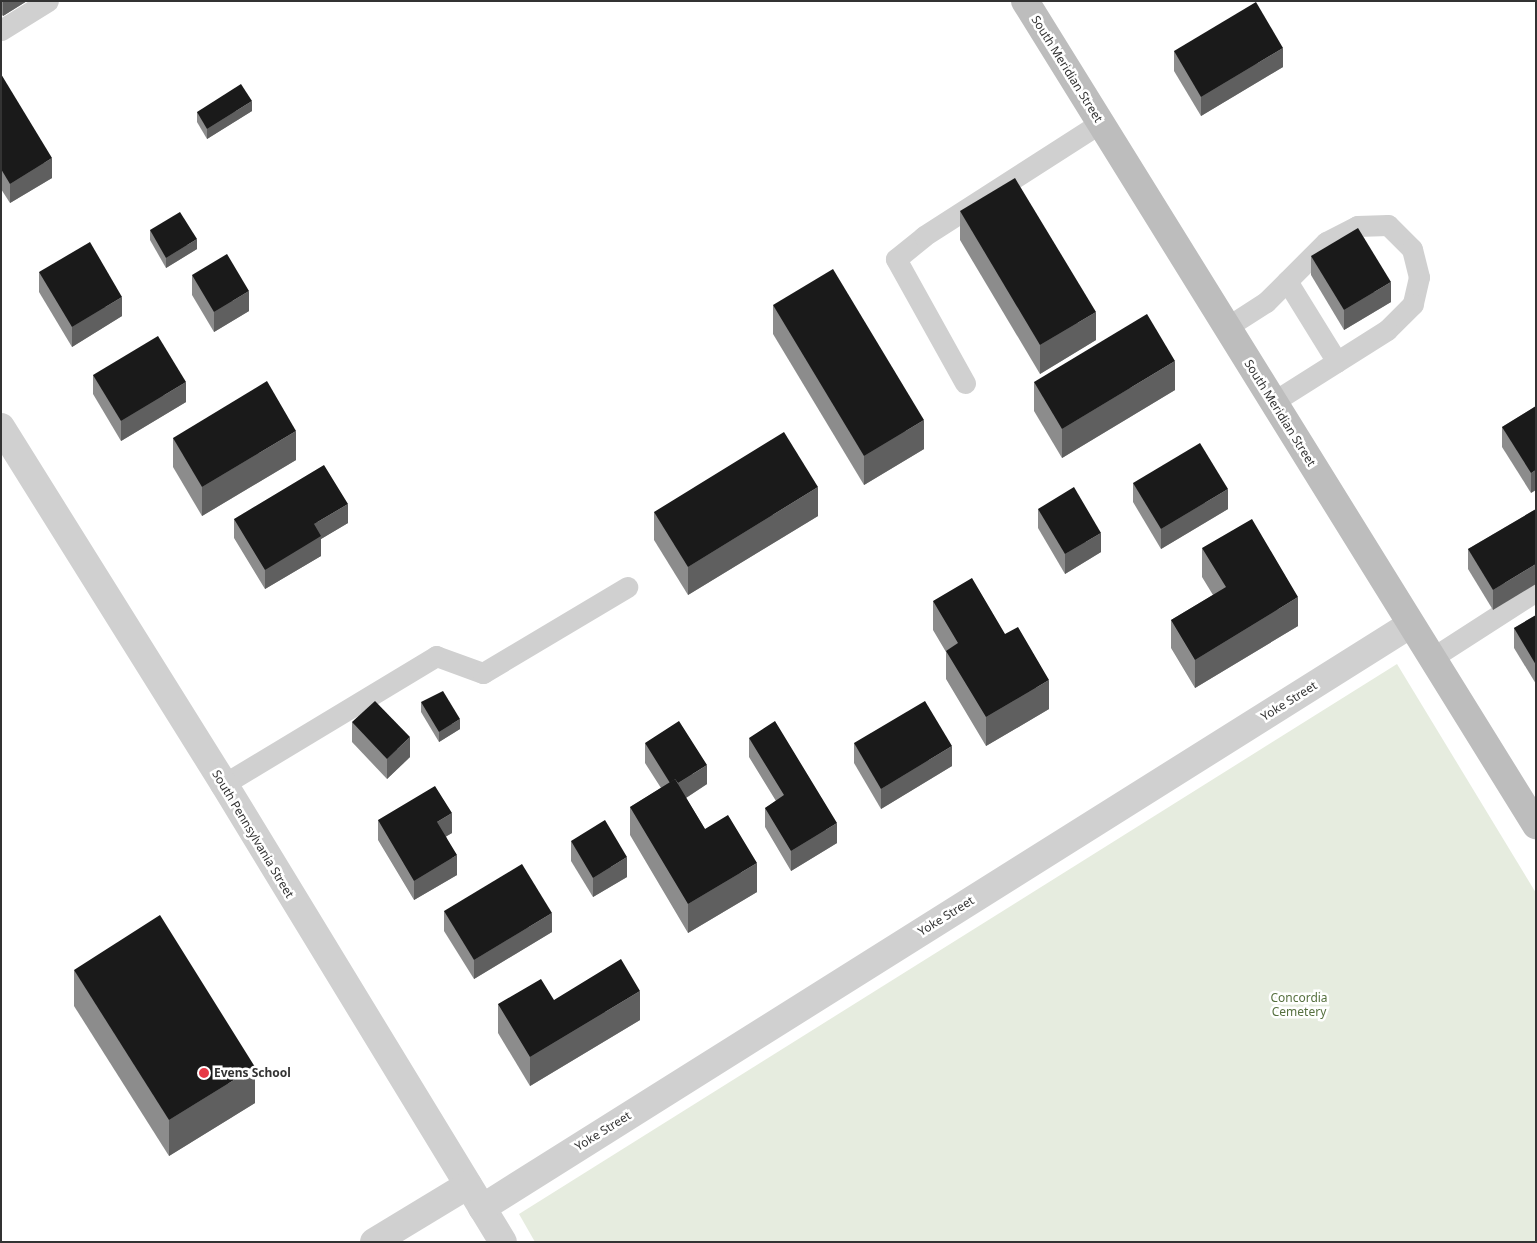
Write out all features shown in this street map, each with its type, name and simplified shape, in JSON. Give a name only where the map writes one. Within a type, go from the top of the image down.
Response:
[{"type":"main road","name":"South Meridian Street","points":[[1025,1],[1536,825]]},
{"type":"street","name":"South Pennsylvania Street","points":[[1,427],[224,784],[503,1242]]},
{"type":"street","name":"Yoke Street","points":[[482,1208],[1411,624]]},
{"type":"street","points":[[374,1242],[468,1185]]},
{"type":"lane","points":[[1,30],[48,1]]},
{"type":"lane","points":[[965,383],[896,259],[924,236],[1100,122]]},
{"type":"lane","points":[[1227,327],[1266,302],[1326,242],[1357,226],[1388,225],[1412,249],[1419,277],[1413,304],[1387,330],[1274,402]]},
{"type":"lane","points":[[1287,281],[1337,362]]},
{"type":"lane","points":[[224,784],[436,656],[483,673],[627,587]]},
{"type":"lane","points":[[1432,658],[1536,591]]},
{"type":"green space","name":"Concordia Cemetery","points":[[1397,664],[1536,893],[1536,1242],[535,1242],[519,1214]]},
{"type":"building","points":[[1256,2],[1283,48],[1201,97],[1174,51]]},
{"type":"building","points":[[1,74],[52,158],[10,184],[1,169]]},
{"type":"building","points":[[241,84],[252,101],[207,129],[197,112]]},
{"type":"building","points":[[1015,178],[1096,312],[1040,345],[960,211]]},
{"type":"building","points":[[180,212],[197,239],[166,258],[150,230]]},
{"type":"building","points":[[1358,228],[1391,282],[1344,310],[1311,256]]},
{"type":"building","points":[[90,242],[122,297],[72,327],[39,272]]},
{"type":"building","points":[[227,254],[249,291],[214,312],[192,275]]},
{"type":"building","points":[[833,269],[924,420],[864,456],[773,305]]},
{"type":"building","points":[[1147,314],[1175,361],[1062,429],[1034,382]]},
{"type":"building","points":[[158,336],[186,382],[121,421],[93,375]]},
{"type":"building","points":[[267,381],[296,431],[202,487],[173,438]]},
{"type":"building","points":[[1536,406],[1536,470],[1531,473],[1502,427]]},
{"type":"building","points":[[784,432],[818,487],[688,567],[654,512]]},
{"type":"building","points":[[1200,443],[1228,489],[1161,529],[1133,483]]},
{"type":"building","points":[[324,465],[348,504],[314,524],[321,536],[265,570],[234,519]]},
{"type":"building","points":[[1074,487],[1101,533],[1065,554],[1038,509]]},
{"type":"building","points":[[1536,509],[1536,564],[1493,590],[1468,549]]},
{"type":"building","points":[[1252,519],[1298,597],[1195,660],[1171,620],[1226,587],[1202,548]]},
{"type":"building","points":[[972,578],[1005,634],[1018,627],[1049,680],[986,717],[946,651],[958,643],[933,601]]},
{"type":"building","points":[[1536,615],[1536,665],[1514,628]]},
{"type":"building","points":[[443,691],[460,719],[439,732],[421,702]]},
{"type":"building","points":[[375,701],[410,737],[387,759],[352,722]]},
{"type":"building","points":[[925,701],[952,746],[881,789],[854,743]]},
{"type":"building","points":[[679,721],[707,765],[678,783],[675,779],[670,783],[645,743]]},
{"type":"building","points":[[775,721],[837,823],[791,851],[765,808],[784,795],[749,738]]},
{"type":"building","points":[[675,779],[705,829],[728,815],[757,863],[688,904],[630,807]]},
{"type":"building","points":[[435,786],[452,813],[437,822],[457,855],[414,881],[378,820]]},
{"type":"building","points":[[605,820],[627,857],[593,878],[571,841]]},
{"type":"building","points":[[522,864],[552,913],[474,960],[444,911]]},
{"type":"building","points":[[160,915],[255,1067],[169,1120],[74,970]]},
{"type":"building","points":[[621,959],[640,991],[530,1057],[498,1004],[541,979],[554,1000]]},
{"type":"place","name":"Evens School","points":[[204,1073]]}]
